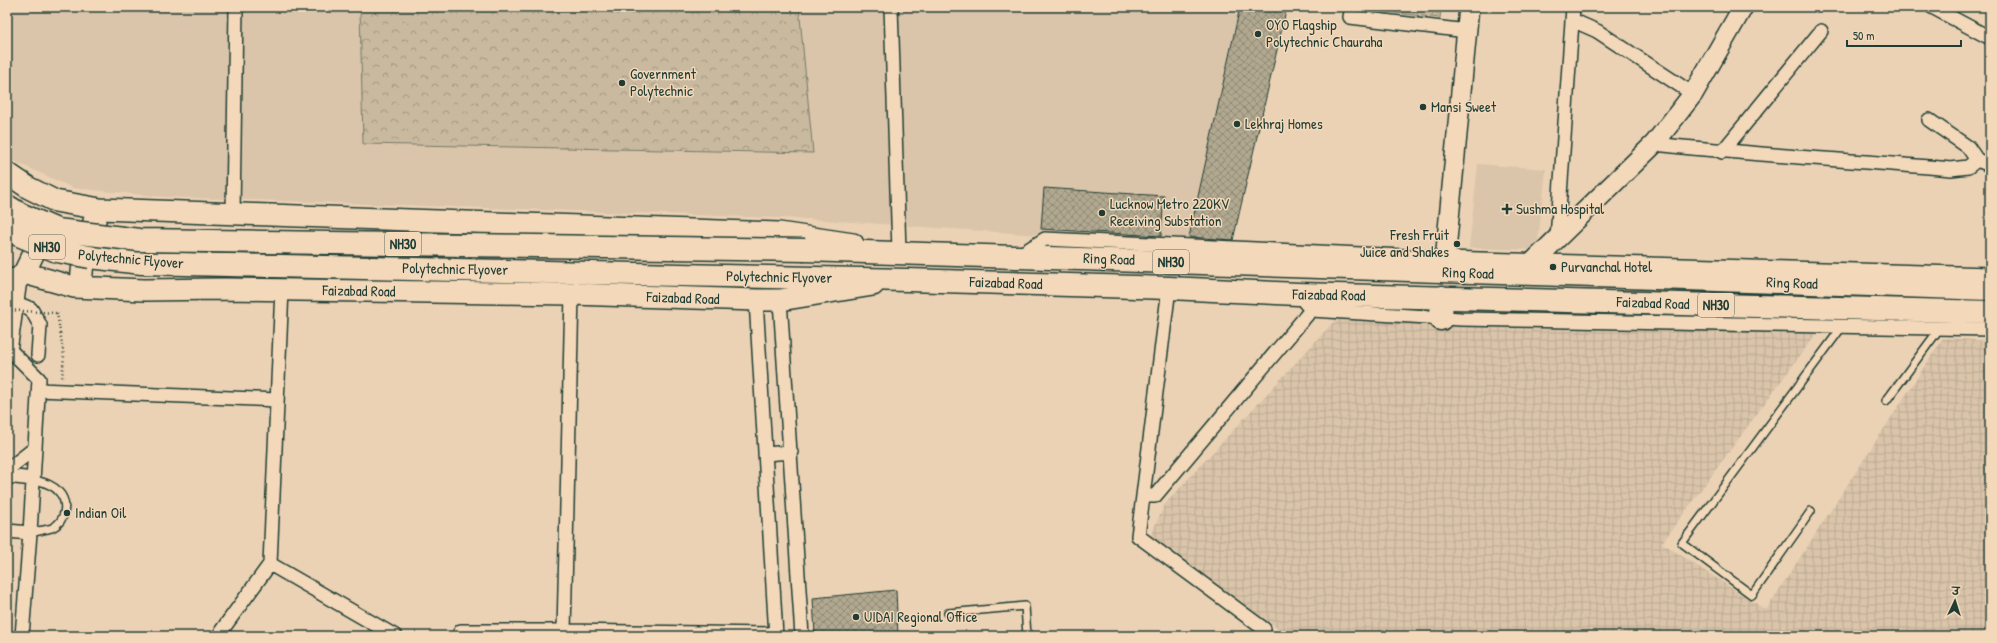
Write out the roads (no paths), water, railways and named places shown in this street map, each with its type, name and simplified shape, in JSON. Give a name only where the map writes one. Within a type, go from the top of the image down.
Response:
[{"type":"highway","name":"Polytechnic Flyover","points":[[7,206],[20,214],[57,230],[139,240],[899,252]]},
{"type":"highway","name":"Polytechnic Flyover","points":[[7,230],[57,251],[142,263],[908,280]]},
{"type":"highway","name":"Ring Road","points":[[899,252],[1445,265],[1990,289]]},
{"type":"highway","name":"Faizabad Road","points":[[908,280],[1169,288],[1305,302],[1442,297],[1990,312]]},
{"type":"highway","points":[[1440,319],[1442,297]]},
{"type":"main road","points":[[7,173],[29,188],[55,201],[100,209],[779,233],[899,252]]},
{"type":"main road","points":[[16,277],[43,236],[55,201]]},
{"type":"main road","points":[[81,287],[85,252],[95,219],[100,209]]},
{"type":"main road","name":"Faizabad Road","points":[[16,277],[81,287],[144,290],[282,289],[572,294],[756,300],[780,300],[908,280]]},
{"type":"street","points":[[233,213],[236,7]]},
{"type":"street","points":[[891,7],[899,252]]},
{"type":"street","points":[[1352,7],[1350,17],[1466,31]]},
{"type":"street","points":[[1469,7],[1445,265],[1535,260],[1990,274]]},
{"type":"street","points":[[1535,260],[1654,144],[1693,94],[1743,7]]},
{"type":"street","points":[[1932,7],[1990,38]]},
{"type":"street","points":[[1573,13],[1597,31],[1693,94]]},
{"type":"street","points":[[1557,238],[1573,13]]},
{"type":"street","points":[[1722,152],[1821,31]]},
{"type":"street","points":[[1929,120],[1968,147],[1977,160],[1990,165]]},
{"type":"street","points":[[1654,144],[1722,152],[1846,159],[1951,169],[1968,167],[1977,160]]},
{"type":"street","points":[[7,351],[10,306],[16,277]]},
{"type":"street","points":[[1169,288],[1138,536],[1264,629]]},
{"type":"street","points":[[221,636],[222,630],[270,564],[282,289]]},
{"type":"street","points":[[563,633],[572,294]]},
{"type":"street","points":[[458,636],[461,631],[776,635],[756,300]]},
{"type":"street","points":[[780,300],[802,636]]},
{"type":"street","points":[[1144,496],[1155,496],[1305,302],[1440,319],[1990,329]]},
{"type":"street","points":[[10,306],[31,310],[40,325],[38,355]]},
{"type":"street","points":[[7,347],[40,379],[22,636]]},
{"type":"street","points":[[39,390],[277,400]]},
{"type":"street","points":[[7,470],[35,448]]},
{"type":"street","points":[[765,454],[790,452]]},
{"type":"street","points":[[7,476],[33,479]]},
{"type":"street","points":[[7,531],[30,533]]},
{"type":"street","points":[[270,564],[395,636]]},
{"type":"lane","points":[[1811,511],[1752,595],[1682,543],[1842,327]]},
{"type":"lane","points":[[1886,401],[1940,328]]},
{"type":"lane","points":[[30,533],[53,527],[63,517],[65,512],[65,503],[59,491],[48,484],[33,479]]},
{"type":"lane","points":[[948,613],[1026,606],[1027,636]]},
{"type":"place","name":"OYO Flagship Polytechnic Chauraha","points":[[1258,34]]},
{"type":"place","name":"Government Polytechnic","points":[[622,83]]},
{"type":"place","name":"Mansi Sweet","points":[[1423,107]]},
{"type":"place","name":"Lekhraj Homes","points":[[1237,124]]},
{"type":"place","name":"Sushma Hospital","points":[[1507,209]]},
{"type":"place","name":"Lucknow Metro 220KV Receiving Substation","points":[[1102,213]]},
{"type":"place","name":"Fresh Fruit Juice and Shakes","points":[[1457,244]]},
{"type":"place","name":"Purvanchal Hotel","points":[[1553,267]]},
{"type":"place","name":"Indian Oil","points":[[67,513]]},
{"type":"place","name":"UIDAI Regional Office","points":[[856,617]]}]
